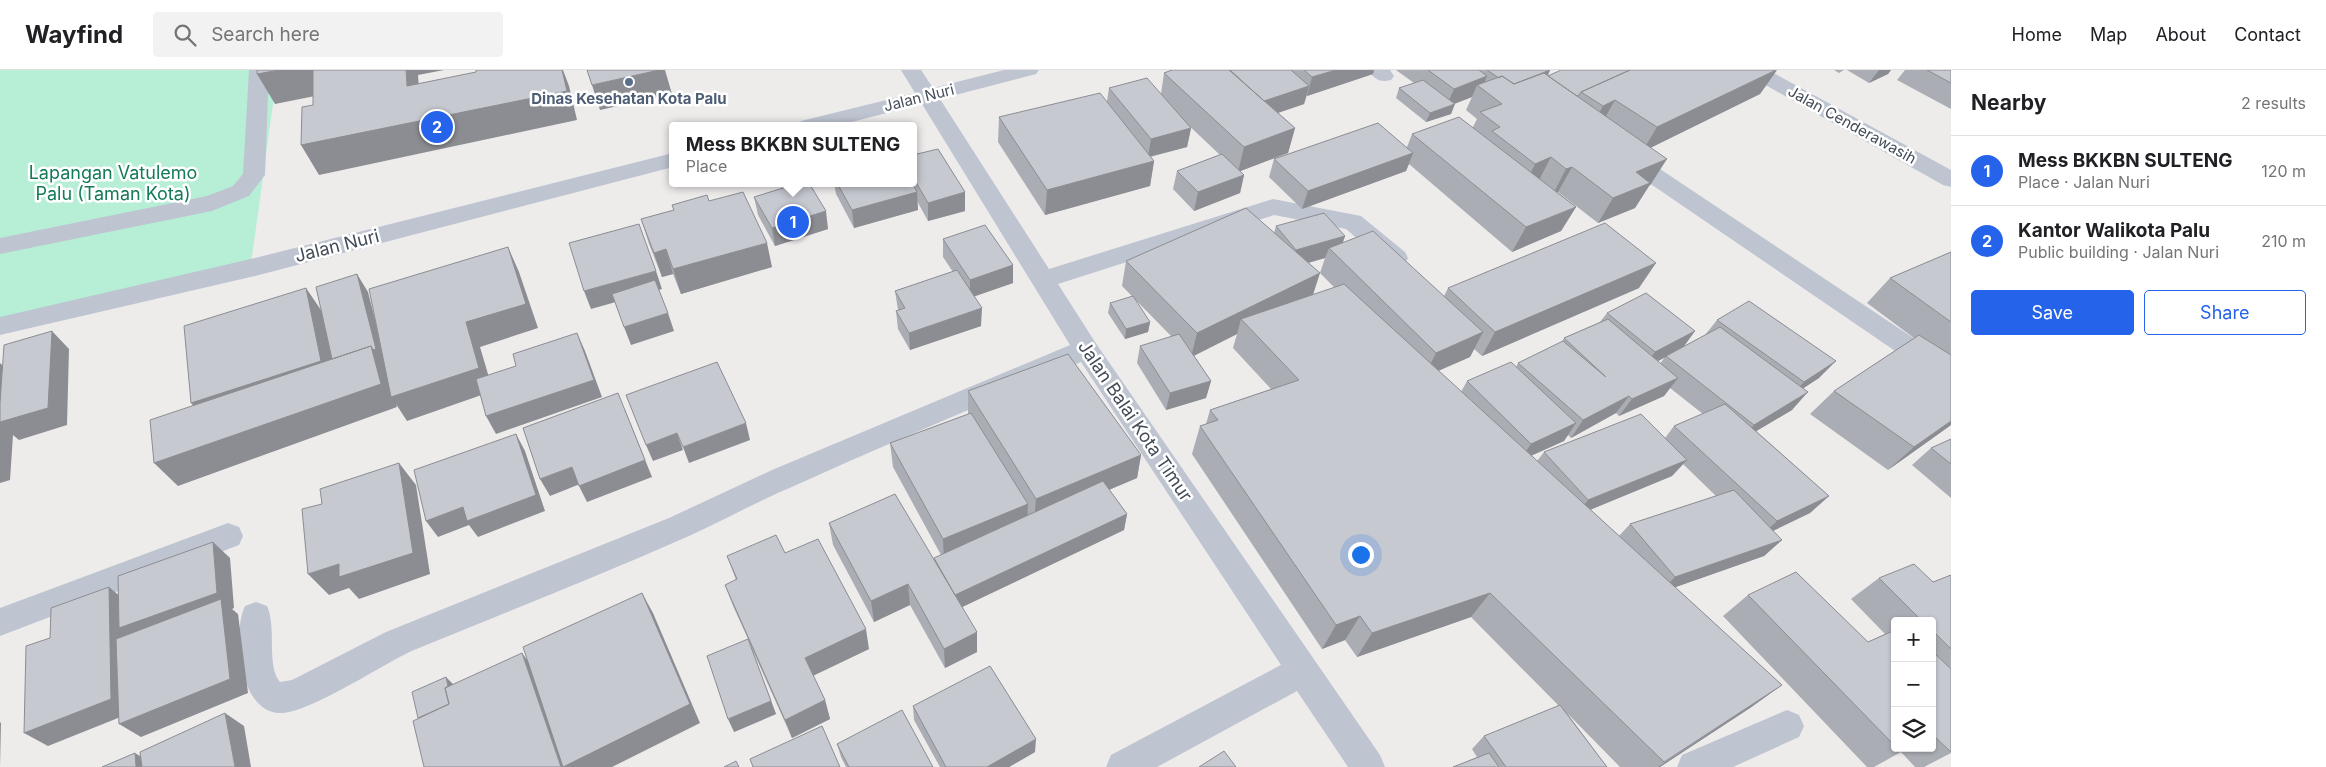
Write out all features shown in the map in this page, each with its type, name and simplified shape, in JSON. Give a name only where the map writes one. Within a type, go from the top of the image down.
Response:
[{"type":"street","points":[[0,246],[212,203],[241,191],[254,175],[259,70]]},
{"type":"street","name":"Jalan Balai Kota Timur","points":[[911,70],[1086,348],[1368,767]]},
{"type":"street","name":"Jalan Nuri","points":[[825,122],[1029,70]]},
{"type":"street","name":"Jalan Cenderawasih","points":[[1753,70],[1951,180]]},
{"type":"street","points":[[1604,143],[1951,376]]},
{"type":"street","name":"Jalan Nuri","points":[[0,326],[259,266],[669,161]]},
{"type":"street","points":[[1043,280],[1273,207],[1354,222],[1414,273]]},
{"type":"street","points":[[256,616],[260,677],[263,687],[270,696],[280,698],[304,691],[398,642],[679,527],[782,478],[1086,348]]},
{"type":"street","points":[[0,622],[228,536]]},
{"type":"street","points":[[1123,767],[1302,671]]},
{"type":"street","points":[[1694,767],[1787,726]]},
{"type":"green space","name":"Lapangan Vatulemo Palu (Taman Kota)","points":[[0,70],[270,70],[275,89],[251,264],[0,330]]},
{"type":"building","points":[[257,70],[279,70],[257,74]]},
{"type":"building","points":[[313,70],[406,70],[407,86],[476,72],[476,70],[562,70],[567,91],[301,145],[302,107],[313,105]]},
{"type":"building","points":[[587,70],[659,70],[592,85]]},
{"type":"building","points":[[1172,70],[1229,70],[1295,128],[1244,147],[1164,73]]},
{"type":"building","points":[[1230,70],[1291,70],[1309,86],[1264,101]]},
{"type":"building","points":[[1304,70],[1336,70],[1312,77]]},
{"type":"building","points":[[1428,70],[1479,70],[1487,76],[1454,89]]},
{"type":"building","points":[[1487,70],[1550,70],[1514,84],[1502,76],[1499,78]]},
{"type":"building","points":[[1561,70],[1630,70],[1581,92],[1577,96],[1548,76]]},
{"type":"building","points":[[1630,70],[1776,70],[1657,127],[1615,100],[1603,106],[1581,92]]},
{"type":"building","points":[[1927,70],[1951,70],[1951,83]]},
{"type":"building","points":[[1544,73],[1667,159],[1636,172],[1650,183],[1613,198],[1572,167],[1566,169],[1551,157],[1535,164],[1492,131],[1500,127],[1480,112],[1502,104],[1477,85],[1502,76],[1514,84]]},
{"type":"building","points":[[1147,78],[1191,128],[1151,139],[1109,88]]},
{"type":"building","points":[[1423,80],[1455,104],[1430,113],[1399,88]]},
{"type":"building","points":[[1100,93],[1154,161],[1047,190],[999,117]]},
{"type":"building","points":[[1459,117],[1576,207],[1526,227],[1412,134]]},
{"type":"building","points":[[1378,123],[1413,153],[1308,191],[1274,159]]},
{"type":"building","points":[[938,149],[965,192],[928,203],[917,184],[917,154]]},
{"type":"building","points":[[1222,154],[1244,175],[1198,192],[1177,171]]},
{"type":"building","points":[[786,187],[811,187],[826,211],[772,228],[754,197]]},
{"type":"building","points":[[839,187],[914,187],[917,192],[852,210]]},
{"type":"building","points":[[743,192],[767,243],[673,269],[666,249],[654,253],[641,219],[674,210],[672,205],[707,195],[709,201]]},
{"type":"building","points":[[1246,208],[1320,273],[1197,333],[1126,261]]},
{"type":"building","points":[[1324,213],[1345,236],[1296,250],[1276,226]]},
{"type":"building","points":[[1605,223],[1656,263],[1495,332],[1448,288]]},
{"type":"building","points":[[639,224],[656,271],[584,291],[569,243]]},
{"type":"building","points":[[985,225],[1013,265],[970,280],[943,239]]},
{"type":"building","points":[[1373,231],[1483,332],[1436,353],[1329,248]]},
{"type":"building","points":[[508,247],[526,304],[466,322],[479,368],[391,397],[369,289]]},
{"type":"building","points":[[1951,252],[1951,322],[1890,278]]},
{"type":"building","points":[[957,270],[982,308],[909,333],[896,311],[905,308],[895,291]]},
{"type":"building","points":[[357,274],[376,349],[373,350],[371,346],[332,359],[316,287]]},
{"type":"building","points":[[655,280],[668,313],[624,327],[612,294]]},
{"type":"building","points":[[1344,284],[1782,685],[1664,762],[1490,593],[1372,633],[1360,616],[1336,625],[1200,426],[1218,420],[1210,410],[1299,380],[1241,319]]},
{"type":"building","points":[[306,288],[321,361],[191,403],[184,326]]},
{"type":"building","points":[[1646,293],[1695,331],[1655,352],[1607,313]]},
{"type":"building","points":[[1133,296],[1150,322],[1126,329],[1110,303]]},
{"type":"building","points":[[1749,301],[1836,361],[1804,382],[1717,320]]},
{"type":"building","points":[[1608,319],[1678,378],[1632,399],[1629,396],[1583,420],[1518,363],[1563,341],[1606,377],[1564,338]]},
{"type":"building","points":[[1720,327],[1808,392],[1754,425],[1666,356]]},
{"type":"building","points":[[52,331],[48,408],[0,422],[4,345]]},
{"type":"building","points":[[577,333],[594,380],[486,416],[476,379],[516,366],[513,354]]},
{"type":"building","points":[[1179,334],[1211,381],[1170,393],[1140,346]]},
{"type":"building","points":[[1919,335],[1951,355],[1951,421],[1914,447],[1834,391]]},
{"type":"building","points":[[371,346],[381,384],[154,463],[150,420]]},
{"type":"building","points":[[1068,354],[1141,455],[1036,499],[968,391]]},
{"type":"building","points":[[717,362],[746,423],[683,447],[677,433],[646,445],[626,395]]},
{"type":"building","points":[[1511,362],[1576,423],[1531,444],[1467,381]]},
{"type":"building","points":[[618,393],[645,460],[579,486],[572,467],[540,479],[523,428]]},
{"type":"building","points":[[1725,404],[1829,496],[1777,521],[1674,426]]},
{"type":"building","points":[[971,413],[1028,504],[943,539],[890,443]]},
{"type":"building","points":[[1641,414],[1687,460],[1588,500],[1544,452]]},
{"type":"building","points":[[516,434],[536,495],[467,521],[463,507],[426,521],[414,470]]},
{"type":"building","points":[[1951,439],[1951,464],[1931,448]]},
{"type":"building","points":[[399,463],[413,553],[339,577],[339,564],[308,574],[302,509],[322,504],[320,489]]},
{"type":"building","points":[[1103,481],[1127,514],[955,595],[934,558]]},
{"type":"building","points":[[1734,490],[1782,540],[1675,577],[1630,524]]},
{"type":"building","points":[[895,494],[977,632],[944,649],[908,584],[871,601],[829,523]]},
{"type":"building","points":[[776,535],[785,553],[818,539],[866,629],[805,658],[825,700],[785,720],[725,585],[737,579],[727,556]]},
{"type":"building","points":[[213,542],[217,593],[119,628],[118,576]]},
{"type":"building","points":[[1914,564],[1933,582],[1951,575],[1951,649],[1936,634],[1936,617],[1918,617],[1879,578]]},
{"type":"building","points":[[1796,572],[1868,642],[1891,632],[1891,742],[1748,595]]},
{"type":"building","points":[[109,587],[111,699],[24,733],[26,646],[50,638],[51,608]]},
{"type":"building","points":[[642,593],[690,704],[563,767],[523,647]]},
{"type":"building","points":[[221,599],[230,679],[119,724],[116,639]]},
{"type":"building","points":[[748,639],[771,701],[728,719],[707,656]]},
{"type":"building","points":[[522,653],[561,767],[424,767],[413,721],[449,704],[445,688]]},
{"type":"building","points":[[1936,655],[1951,669],[1951,752],[1936,738]]},
{"type":"building","points":[[990,666],[1036,739],[987,767],[946,767],[913,706]]},
{"type":"building","points":[[446,677],[448,686],[445,688],[449,704],[418,718],[412,692]]},
{"type":"building","points":[[1560,705],[1607,767],[1506,767],[1484,736]]},
{"type":"building","points":[[902,710],[933,767],[849,767],[837,744]]},
{"type":"building","points":[[225,713],[235,767],[142,767],[140,752]]},
{"type":"building","points":[[822,726],[840,767],[753,767],[750,759]]},
{"type":"building","points":[[1224,751],[1236,767],[1199,767]]},
{"type":"building","points":[[135,753],[136,767],[102,767]]},
{"type":"building","points":[[1489,753],[1499,767],[1453,767]]},
{"type":"building","points":[[736,761],[739,767],[724,767]]},
{"type":"place","name":"Dinas Kesehatan Kota Palu","points":[[629,82]]},
{"type":"place","name":"Kantor Walikota Palu","points":[[437,127]]},
{"type":"place","name":"Mess BKKBN SULTENG","points":[[793,222]]}]
